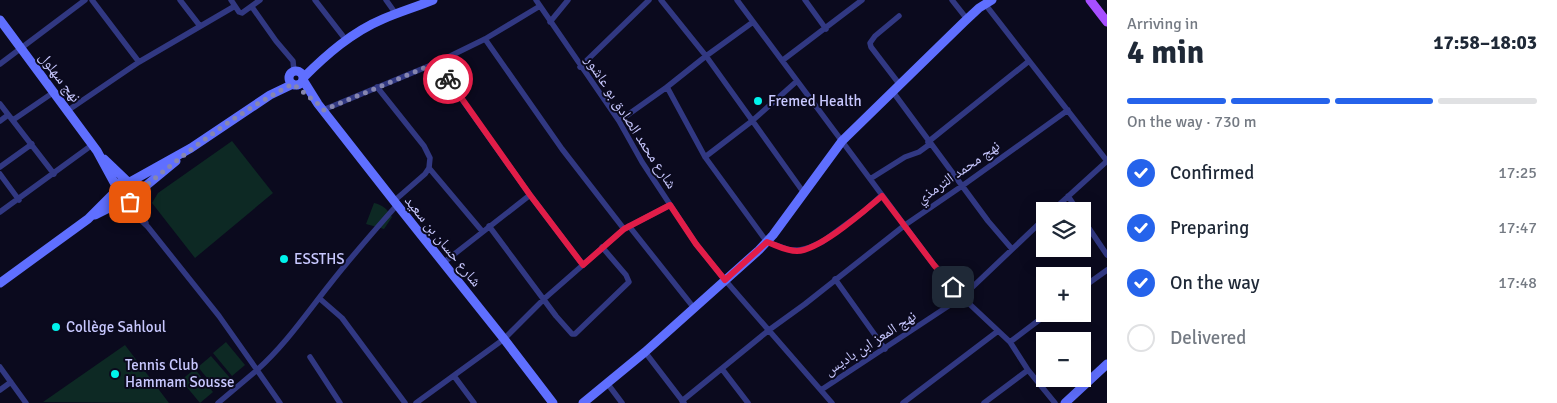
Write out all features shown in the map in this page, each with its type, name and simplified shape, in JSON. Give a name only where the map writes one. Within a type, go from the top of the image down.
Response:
[{"type":"main road","points":[[1090,0],[1107,22]]},
{"type":"street","points":[[0,64],[85,0]]},
{"type":"street","points":[[92,0],[139,62]]},
{"type":"street","points":[[180,0],[200,26]]},
{"type":"street","points":[[231,0],[241,13],[260,0]]},
{"type":"street","points":[[316,0],[346,40]]},
{"type":"street","points":[[386,0],[396,14]]},
{"type":"street","points":[[0,283],[88,218],[121,182],[129,181],[191,148],[296,78],[346,40],[382,19],[433,0]]},
{"type":"street","name":"شارع محمد الصادق بو عاشور","points":[[536,0],[618,121],[696,244],[769,330]]},
{"type":"street","points":[[550,22],[568,0]]},
{"type":"street","points":[[580,67],[648,0]]},
{"type":"street","points":[[661,0],[706,56],[804,193]]},
{"type":"street","points":[[737,0],[934,265],[962,297],[1010,342],[1028,370],[1055,403]]},
{"type":"street","points":[[805,0],[826,28]]},
{"type":"street","points":[[783,60],[862,0]]},
{"type":"street","points":[[952,0],[967,18]]},
{"type":"street","points":[[583,403],[645,352],[767,242],[842,142],[967,18],[989,2],[1029,61],[1053,89],[1107,161],[1062,202]]},
{"type":"street","points":[[67,111],[139,62],[235,6]]},
{"type":"street","points":[[321,107],[436,63],[485,39],[540,6]]},
{"type":"street","points":[[252,7],[293,61],[296,78]]},
{"type":"street","points":[[899,16],[874,36],[870,43],[871,47],[900,85]]},
{"type":"street","name":"نهج سهلول","points":[[0,20],[95,148],[129,181]]},
{"type":"street","points":[[618,121],[667,87],[753,22]]},
{"type":"street","points":[[485,39],[562,149],[694,308]]},
{"type":"street","points":[[870,179],[902,159],[919,152],[1029,61]]},
{"type":"street","points":[[436,63],[530,195],[583,265]]},
{"type":"street","name":"شارع حسان بن سعيد","points":[[296,78],[557,403]]},
{"type":"street","points":[[705,157],[752,121],[798,81]]},
{"type":"street","points":[[377,87],[428,152],[430,168],[482,231]]},
{"type":"street","points":[[667,87],[705,157],[767,242],[790,250],[808,248],[822,242],[882,196]]},
{"type":"street","points":[[0,121],[54,92]]},
{"type":"street","points":[[893,92],[988,221],[1012,249]]},
{"type":"street","points":[[0,104],[54,174]]},
{"type":"street","name":"نهج محمد الترمذي","points":[[683,402],[769,330],[905,224],[962,186],[1068,110]]},
{"type":"street","points":[[0,167],[32,144]]},
{"type":"street","points":[[0,212],[95,148]]},
{"type":"street","name":"نهج سهلول","points":[[95,148],[115,189]]},
{"type":"street","points":[[88,218],[122,202],[130,202],[191,148]]},
{"type":"street","points":[[218,403],[257,370],[286,341],[395,203],[430,168]]},
{"type":"street","points":[[0,174],[18,200]]},
{"type":"street","points":[[129,181],[134,186],[135,196],[148,227]]},
{"type":"street","points":[[115,189],[116,198],[148,227],[219,316],[280,403]]},
{"type":"street","points":[[443,262],[530,195]]},
{"type":"street","points":[[1068,196],[1072,202]]},
{"type":"street","points":[[416,403],[504,338],[544,298],[626,227],[670,205]]},
{"type":"street","points":[[490,226],[571,334],[575,334],[629,282],[626,275],[602,247]]},
{"type":"street","name":"نهج المعز ابن باديس","points":[[821,390],[962,297],[1036,226]]},
{"type":"street","points":[[1091,231],[1107,255]]},
{"type":"street","points":[[1091,282],[1107,270]]},
{"type":"street","points":[[835,279],[885,349]]},
{"type":"street","points":[[319,298],[342,318],[405,403]]},
{"type":"street","points":[[1010,342],[1036,322]]},
{"type":"street","points":[[769,330],[832,403]]},
{"type":"street","points":[[903,403],[998,331]]},
{"type":"street","points":[[645,352],[683,402]]},
{"type":"street","points":[[310,357],[340,403]]},
{"type":"street","points":[[1065,403],[1107,364]]},
{"type":"street","points":[[0,367],[26,403]]},
{"type":"street","points":[[722,369],[748,403]]},
{"type":"street","points":[[984,403],[1028,370]]},
{"type":"street","points":[[454,376],[474,403]]},
{"type":"street","points":[[0,390],[11,382]]},
{"type":"street","points":[[607,383],[622,403]]},
{"type":"street","name":"شارع حسان بن سعيد","points":[[548,394],[552,403]]},
{"type":"green space","points":[[232,141],[273,193],[195,258],[152,203],[158,193]]},
{"type":"green space","points":[[374,203],[384,208],[392,217],[384,229],[366,224]]},
{"type":"green space","points":[[226,342],[245,365],[232,376],[213,353]]},
{"type":"green space","name":"Tennis Club Hammam Sousse","points":[[125,345],[169,403],[43,402]]},
{"type":"green space","points":[[211,356],[230,378],[216,389],[198,367]]},
{"type":"green space","points":[[195,369],[213,392],[200,403],[181,380]]},
{"type":"way so far","points":[[130,202],[135,198],[136,194],[191,148],[270,95],[293,84],[296,84],[324,110],[436,63],[448,79]]},
{"type":"place","name":"Fremed Health","points":[[758,101]]},
{"type":"place","name":"ESSTHS","points":[[284,259]]},
{"type":"place","name":"Collège Sahloul","points":[[56,327]]},
{"type":"place","name":"Tennis Club Hammam Sousse","points":[[115,374]]},
{"type":"route","points":[[448,79],[530,195],[583,265],[624,229],[670,205],[696,244],[725,280],[767,242],[790,250],[808,248],[822,242],[882,196],[953,287]]}]
